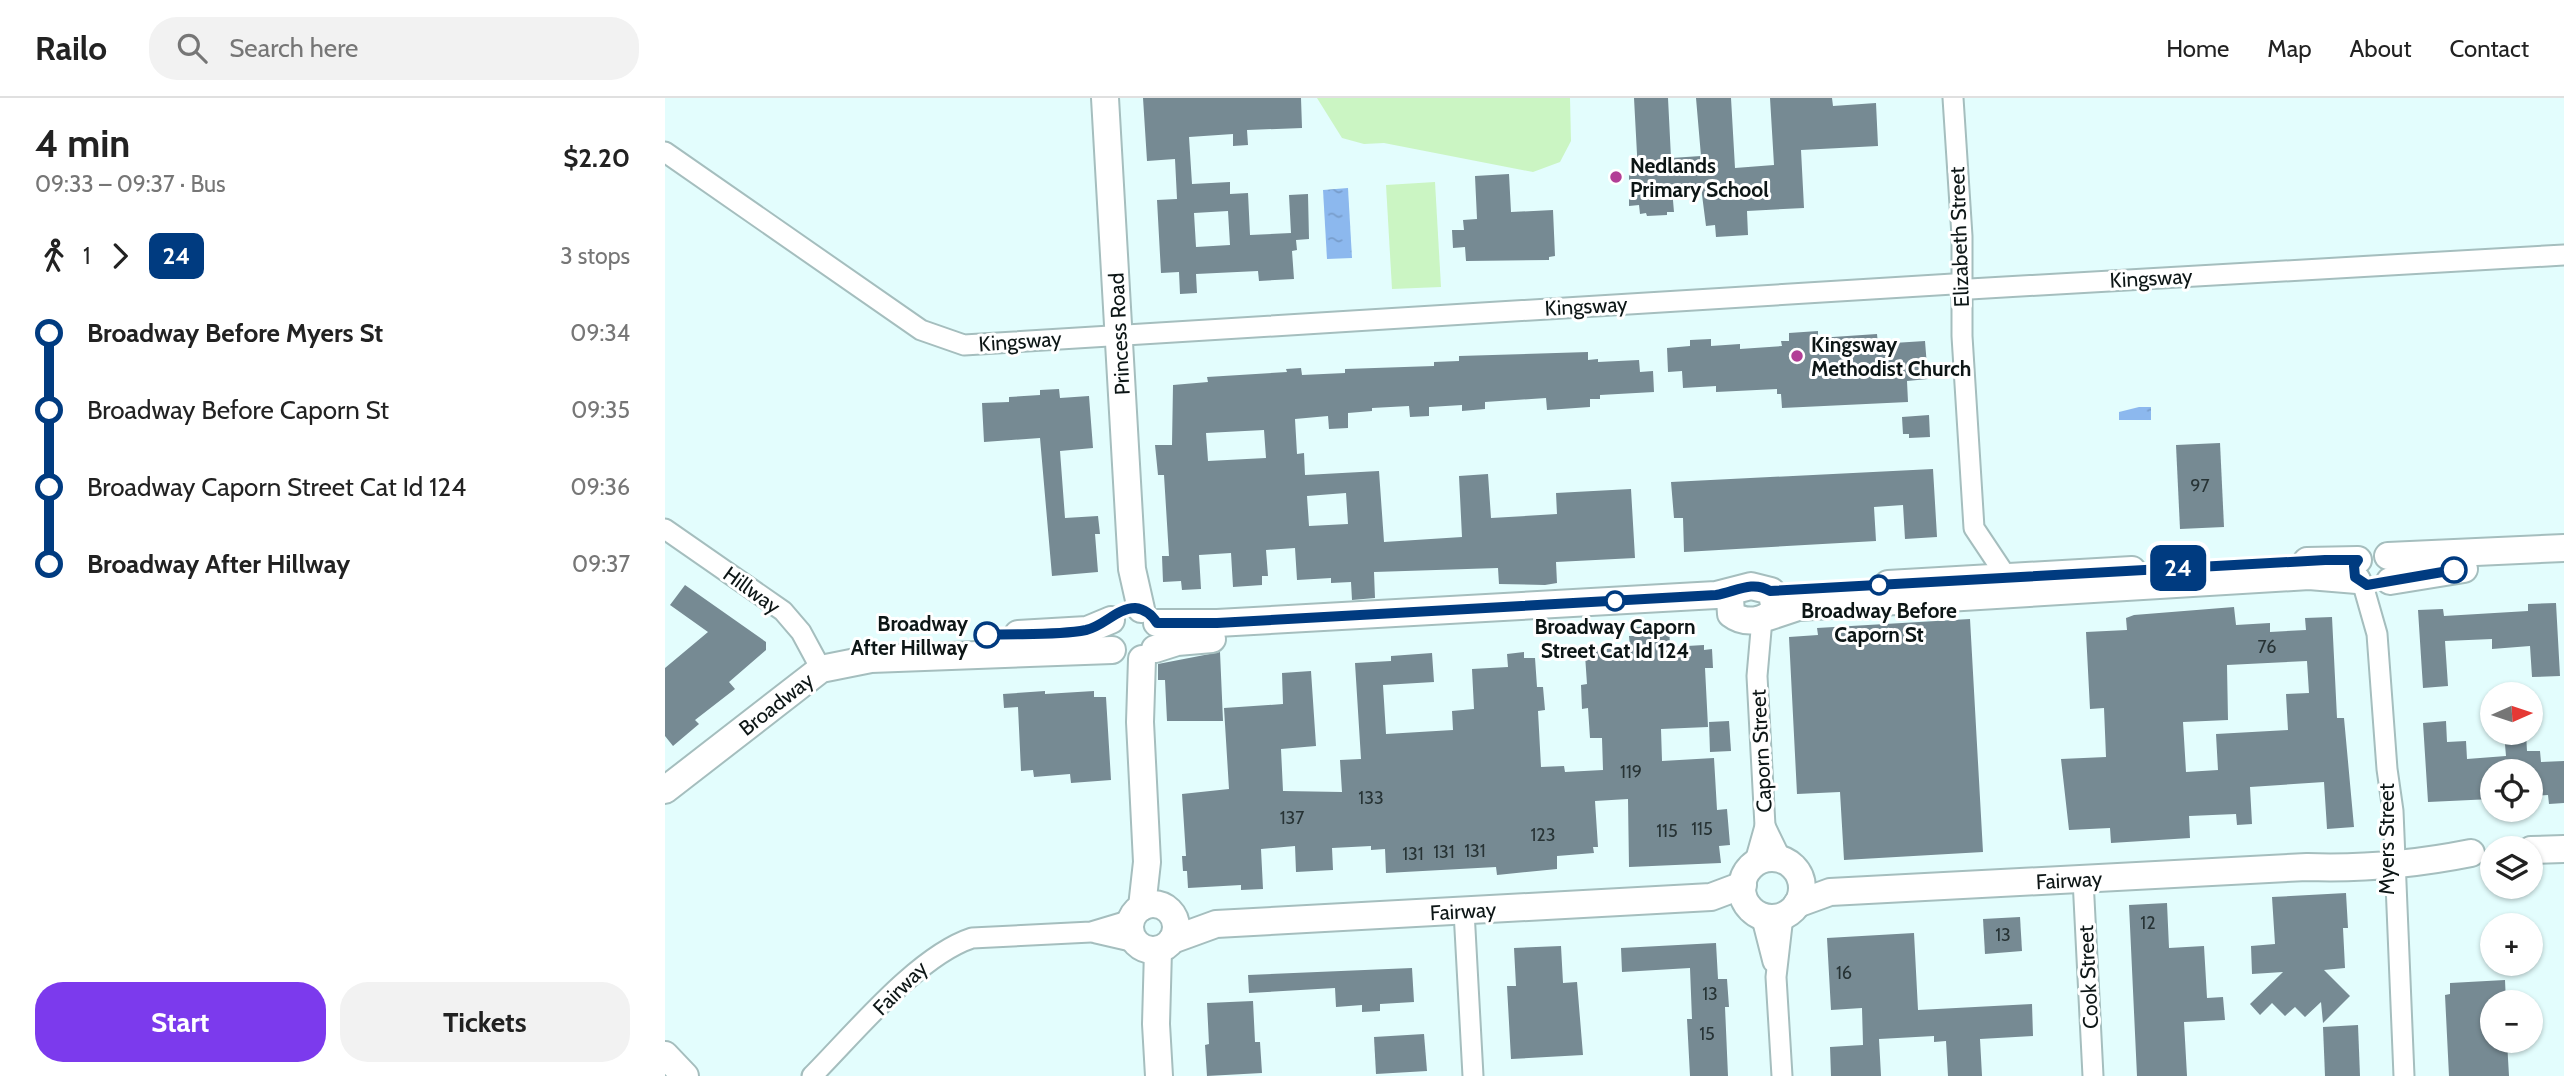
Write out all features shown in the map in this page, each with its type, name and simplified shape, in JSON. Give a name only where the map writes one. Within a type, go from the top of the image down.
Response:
[{"type":"street","name":"Princess Road","points":[[1105,98],[1132,569],[1133,634],[1152,928]]},
{"type":"street","name":"Elizabeth Street","points":[[1953,98],[1973,520],[1974,528],[2006,576]]},
{"type":"street","name":"Kingsway","points":[[665,152],[921,330],[964,345],[1953,284],[1970,289],[2564,255]]},
{"type":"street","name":"Hillway","points":[[665,529],[783,611],[801,632],[818,663]]},
{"type":"street","name":"Broadway","points":[[1752,609],[2006,576],[2373,574],[2564,548]]},
{"type":"street","name":"Broadway","points":[[665,772],[818,663],[1133,634],[1217,623],[1798,607],[2564,563]]},
{"type":"street","name":"Myers Street","points":[[2373,574],[2404,1076]]},
{"type":"street","name":"Caporn Street","points":[[1752,609],[1765,826],[1765,899],[1776,977],[1782,1076]]},
{"type":"street","name":"Broadway","points":[[665,790],[818,663]]},
{"type":"street","name":"Caporn Street","points":[[1765,826],[1791,868]]},
{"type":"street","points":[[2543,850],[2564,849]]},
{"type":"street","name":"Fairway","points":[[812,1076],[921,967],[944,949],[972,938],[1710,897],[1765,899],[1830,892],[2307,867],[2480,852]]},
{"type":"street","points":[[1762,860],[1791,868],[1802,886],[1765,899],[1762,860]]},
{"type":"street","name":"Fairway","points":[[1791,868],[1830,892]]},
{"type":"street","name":"Cook Street","points":[[2083,879],[2093,1076]]},
{"type":"street","points":[[1464,911],[1473,1076]]},
{"type":"street","points":[[1152,928],[1159,1076]]},
{"type":"street","points":[[665,1055],[685,1076]]},
{"type":"green space","points":[[1317,98],[1570,98],[1571,141],[1560,162],[1533,172],[1384,143],[1364,144],[1342,138]]},
{"type":"green space","points":[[1435,182],[1441,287],[1392,289],[1386,185]]},
{"type":"water","points":[[1348,188],[1352,258],[1327,259],[1323,190]]},
{"type":"water","points":[[2151,407],[2151,420],[2119,420],[2119,412]]},
{"type":"building","points":[[1143,98],[1301,98],[1302,128],[1247,130],[1248,145],[1233,146],[1233,134],[1189,137],[1192,184],[1230,182],[1230,194],[1248,193],[1250,235],[1291,233],[1289,195],[1308,194],[1309,239],[1296,240],[1297,250],[1292,251],[1294,279],[1259,281],[1258,271],[1196,274],[1197,293],[1180,294],[1179,272],[1161,273],[1157,200],[1177,199],[1175,159],[1147,161]],"holes":[[[1228,211],[1230,245],[1196,247],[1194,213]]]},
{"type":"building","points":[[1634,98],[1668,98],[1671,158],[1701,156],[1696,98],[1731,98],[1735,168],[1774,165],[1770,98],[1832,98],[1833,106],[1876,103],[1878,146],[1801,150],[1804,208],[1747,211],[1748,235],[1716,237],[1715,225],[1706,226],[1701,187],[1672,189],[1674,212],[1667,212],[1667,215],[1647,216],[1646,213],[1640,214],[1639,205],[1629,206],[1629,173],[1638,173]]},
{"type":"building","points":[[1509,174],[1511,212],[1553,210],[1555,256],[1549,257],[1549,260],[1466,261],[1465,247],[1453,248],[1452,230],[1464,230],[1463,220],[1477,219],[1475,176]]},
{"type":"building","points":[[1818,331],[1818,338],[1877,334],[1878,344],[1925,341],[1928,379],[1907,381],[1908,402],[1782,408],[1781,394],[1777,394],[1777,389],[1716,392],[1716,386],[1683,388],[1682,371],[1668,372],[1667,348],[1690,346],[1690,340],[1711,339],[1711,346],[1740,344],[1740,349],[1782,346],[1781,341],[1789,341],[1789,333]]},
{"type":"building","points":[[1588,352],[1588,360],[1598,359],[1598,362],[1639,360],[1640,372],[1653,371],[1654,392],[1600,395],[1600,399],[1590,399],[1590,407],[1547,410],[1546,398],[1485,402],[1485,409],[1462,411],[1462,405],[1429,407],[1429,416],[1410,417],[1409,406],[1372,408],[1372,411],[1348,413],[1348,428],[1329,429],[1328,416],[1295,419],[1297,454],[1304,453],[1305,475],[1379,471],[1384,542],[1462,537],[1459,476],[1488,474],[1491,518],[1557,514],[1556,493],[1631,489],[1635,558],[1556,562],[1557,583],[1545,585],[1499,584],[1498,568],[1374,572],[1375,598],[1352,600],[1351,582],[1331,583],[1331,578],[1297,580],[1295,548],[1266,550],[1268,576],[1262,576],[1262,585],[1233,587],[1231,553],[1199,555],[1201,589],[1182,590],[1181,581],[1163,582],[1162,556],[1169,556],[1164,475],[1158,475],[1155,445],[1172,445],[1173,385],[1208,382],[1207,377],[1287,372],[1286,369],[1301,368],[1302,375],[1345,373],[1345,369],[1434,366],[1434,362],[1459,361],[1459,356]],"holes":[[[1264,430],[1266,458],[1208,461],[1206,433]],[[1346,493],[1348,524],[1309,526],[1307,496]]]},
{"type":"building","points":[[1059,389],[1060,398],[1089,396],[1093,448],[1060,451],[1065,518],[1098,516],[1100,534],[1095,534],[1098,572],[1052,576],[1040,438],[984,442],[982,403],[1009,402],[1009,397],[1040,395],[1040,390]]},
{"type":"building","points":[[1929,415],[1930,437],[1909,438],[1909,434],[1903,434],[1902,417]]},
{"type":"building","points":[[2220,443],[2224,527],[2180,529],[2176,445]]},
{"type":"building","points":[[1933,469],[1937,537],[1905,539],[1903,505],[1874,507],[1876,541],[1684,552],[1683,518],[1674,518],[1671,482]]},
{"type":"building","points":[[685,585],[766,642],[766,650],[729,682],[735,689],[695,720],[699,724],[673,746],[665,736],[665,668],[708,632],[670,605]]},
{"type":"building","points":[[2556,603],[2560,676],[2532,677],[2530,646],[2492,649],[2492,639],[2445,641],[2448,686],[2423,688],[2418,610],[2443,609],[2444,616],[2528,611],[2528,604]]},
{"type":"building","points":[[2234,607],[2236,625],[2270,623],[2270,632],[2306,630],[2305,618],[2332,617],[2337,718],[2344,718],[2354,827],[2327,829],[2324,782],[2250,787],[2252,824],[2237,825],[2236,814],[2189,816],[2190,838],[2111,843],[2110,828],[2069,830],[2061,759],[2106,757],[2104,708],[2090,709],[2086,632],[2127,630],[2126,618],[2134,615]],"holes":[[[2307,661],[2309,693],[2286,694],[2288,730],[2216,734],[2218,770],[2186,772],[2183,722],[2228,720],[2227,665]]]},
{"type":"building","points":[[1970,619],[1983,852],[1844,860],[1840,792],[1797,794],[1789,637],[1818,635],[1817,628]]},
{"type":"building","points":[[1669,625],[1670,647],[1704,645],[1704,650],[1712,649],[1713,668],[1705,668],[1708,727],[1661,729],[1662,761],[1714,758],[1717,810],[1727,809],[1730,845],[1719,846],[1721,863],[1629,867],[1628,799],[1595,801],[1598,847],[1593,847],[1594,853],[1557,856],[1557,869],[1497,875],[1496,867],[1386,873],[1385,849],[1371,850],[1371,846],[1332,848],[1333,870],[1296,872],[1295,846],[1261,849],[1263,889],[1241,890],[1241,885],[1188,888],[1187,871],[1183,871],[1182,856],[1186,856],[1182,794],[1229,789],[1224,708],[1283,704],[1282,673],[1311,671],[1316,746],[1281,749],[1283,791],[1342,792],[1340,760],[1361,759],[1355,663],[1391,661],[1391,656],[1432,653],[1434,682],[1383,685],[1386,734],[1453,730],[1452,711],[1474,709],[1472,669],[1508,667],[1507,654],[1524,652],[1524,658],[1535,658],[1537,687],[1543,687],[1545,710],[1538,711],[1541,767],[1564,766],[1565,772],[1603,770],[1602,738],[1590,738],[1588,708],[1582,709],[1581,685],[1587,684],[1585,655],[1596,654],[1596,649],[1630,647],[1629,636],[1636,636],[1635,627]]},
{"type":"building","points":[[1220,652],[1223,721],[1167,721],[1165,680],[1158,680],[1158,664]]},
{"type":"building","points":[[1045,691],[1045,694],[1094,691],[1094,697],[1106,697],[1111,780],[1071,783],[1070,774],[1034,777],[1033,770],[1021,771],[1018,707],[1004,708],[1003,694]]},
{"type":"building","points":[[1729,721],[1731,751],[1710,752],[1709,722]]},
{"type":"building","points":[[2446,721],[2447,742],[2466,741],[2467,759],[2506,756],[2505,746],[2527,746],[2527,751],[2540,751],[2541,759],[2480,759],[2480,800],[2428,802],[2423,723]]},
{"type":"building","points":[[2564,761],[2564,803],[2549,804],[2548,795],[2543,795],[2543,762]]},
{"type":"building","points":[[2346,893],[2348,928],[2343,928],[2345,968],[2324,970],[2350,996],[2323,1023],[2321,1002],[2305,1017],[2295,1007],[2285,1016],[2272,1003],[2260,1015],[2250,1004],[2283,972],[2252,974],[2251,946],[2275,944],[2272,897]]},
{"type":"building","points":[[2167,903],[2169,948],[2204,946],[2207,998],[2223,997],[2225,1020],[2184,1022],[2187,1076],[2137,1076],[2129,905]]},
{"type":"building","points":[[2020,917],[2022,951],[1985,954],[1983,919]]},
{"type":"building","points":[[1914,933],[1918,1010],[2032,1004],[2033,1036],[1980,1039],[1982,1076],[1948,1076],[1946,1041],[1934,1042],[1934,1036],[1879,1039],[1881,1076],[1831,1076],[1830,1047],[1863,1045],[1862,1008],[1831,1010],[1827,938]]},
{"type":"building","points":[[1716,943],[1718,979],[1727,979],[1729,1007],[1725,1007],[1728,1076],[1690,1076],[1687,1019],[1692,1019],[1690,968],[1622,972],[1621,948]]},
{"type":"building","points":[[1561,946],[1563,983],[1577,982],[1583,1055],[1511,1059],[1507,986],[1516,986],[1514,948]]},
{"type":"building","points":[[1412,968],[1414,1002],[1380,1004],[1380,1011],[1362,1012],[1362,1005],[1336,1007],[1335,988],[1249,993],[1248,975]]},
{"type":"building","points":[[2505,980],[2505,990],[2480,990],[2480,1053],[2508,1053],[2509,1076],[2449,1076],[2445,995],[2450,994],[2450,983]]},
{"type":"building","points":[[1253,1001],[1255,1042],[1260,1042],[1262,1073],[1207,1076],[1207,1003]]},
{"type":"building","points":[[2358,1025],[2360,1076],[2325,1076],[2323,1027]]},
{"type":"building","points":[[1424,1034],[1427,1071],[1376,1074],[1374,1037]]},
{"type":"bus line","name":"24","points":[[987,635],[1087,630],[1111,620],[1125,609],[1133,608],[1148,613],[1157,623],[1217,623],[1716,595],[1751,586],[1762,586],[1770,591],[2325,560],[2358,560],[2354,566],[2355,577],[2360,583],[2367,585],[2454,570]]},
{"type":"place","name":"Nedlands Primary School","points":[[1616,177]]},
{"type":"place","name":"Kingsway Methodist Church","points":[[1797,356]]},
{"type":"place","name":"Broadway Before Caporn St","points":[[1879,585]]},
{"type":"place","name":"Broadway Caporn Street Cat Id 124","points":[[1615,601]]},
{"type":"place","name":"Broadway After Hillway","points":[[987,635]]}]
